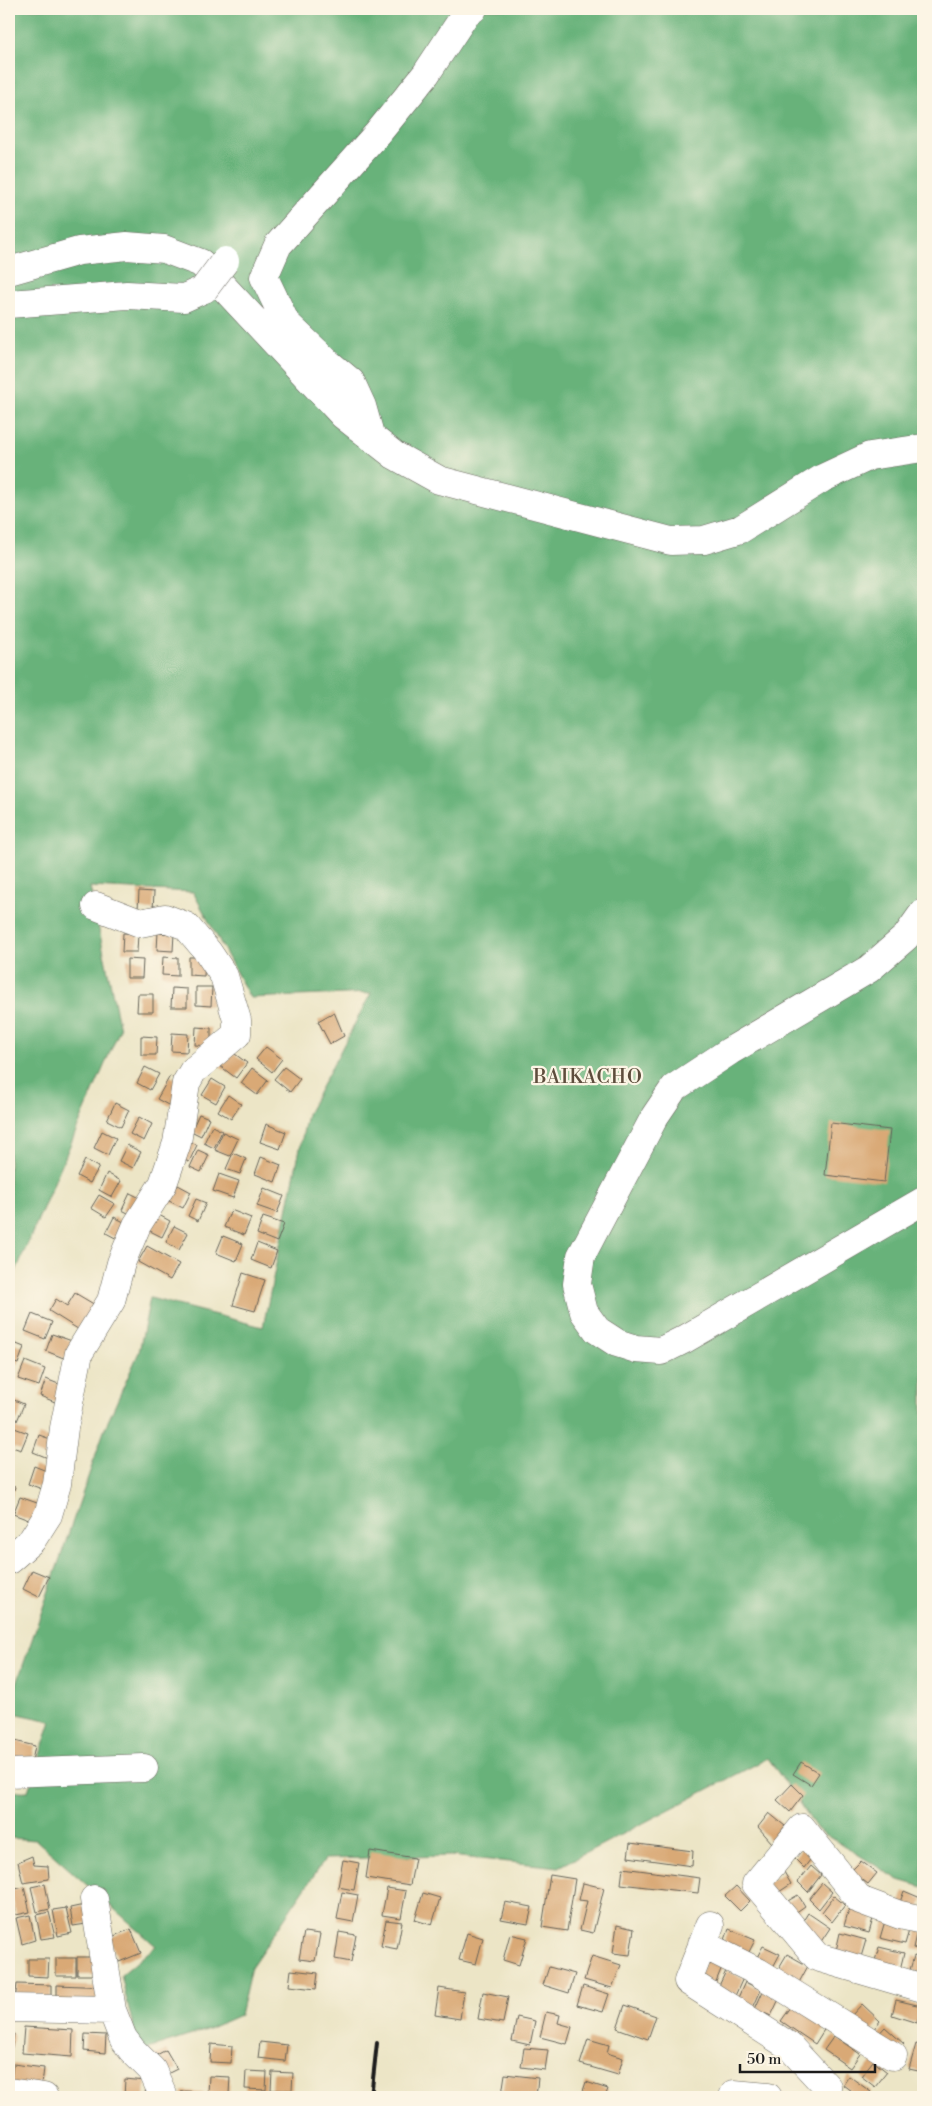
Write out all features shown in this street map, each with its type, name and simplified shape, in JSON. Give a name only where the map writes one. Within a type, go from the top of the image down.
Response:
[{"type":"street","points":[[371,438],[362,406],[351,382],[286,323],[264,278],[278,244],[378,133],[426,74],[467,12],[473,9]]},
{"type":"street","points":[[9,271],[79,251],[127,246],[164,249],[201,263],[343,415],[371,438],[414,468],[438,480],[671,541],[704,540],[742,529],[823,478],[870,456],[923,448]]},
{"type":"street","points":[[9,304],[127,295],[184,298],[204,290],[225,261]]},
{"type":"street","points":[[9,1560],[32,1540],[48,1515],[57,1484],[64,1428],[79,1353],[111,1301],[121,1263],[136,1225],[163,1184],[177,1143],[186,1083],[192,1071],[237,1034],[237,1020],[224,976],[208,952],[186,926],[165,918],[140,923],[96,906]]},
{"type":"street","points":[[923,912],[906,937],[869,969],[730,1051],[674,1088],[654,1116],[581,1256],[577,1284],[584,1312],[597,1330],[617,1343],[636,1349],[661,1351],[685,1339],[923,1201]]},
{"type":"street","points":[[9,1773],[144,1768]]},
{"type":"street","points":[[923,1920],[860,1900],[802,1828],[756,1884],[817,1957],[923,1988]]},
{"type":"street","points":[[94,1899],[112,2010],[123,2038],[152,2070],[163,2095],[161,2097]]},
{"type":"street","points":[[822,2097],[826,2087],[790,2046],[688,1982],[706,1935],[758,1972],[893,2056]]},
{"type":"street","points":[[9,2008],[112,2010]]},
{"type":"street","points":[[9,2092],[44,2097]]},
{"type":"street","points":[[733,2097],[734,2094],[768,2097]]},
{"type":"green space","points":[[9,9],[923,9],[923,1887],[899,1880],[817,1829],[768,1758],[559,1867],[450,1856],[325,1859],[251,1967],[240,2015],[204,2031],[139,2052],[121,1975],[156,1946],[36,1840],[9,1838],[9,1792],[28,1791],[51,1721],[9,1712],[9,1706],[105,1428],[139,1352],[150,1298],[263,1327],[307,1114],[371,993],[250,998],[193,892],[90,887],[120,1029],[9,1287]]},
{"type":"building","points":[[139,891],[154,892],[153,910],[138,909]]},
{"type":"building","points":[[158,932],[174,933],[173,951],[157,950]]},
{"type":"building","points":[[123,933],[138,934],[137,952],[122,952]]},
{"type":"building","points":[[163,957],[178,958],[178,976],[162,975]]},
{"type":"building","points":[[189,957],[205,957],[204,976],[189,975]]},
{"type":"building","points":[[127,959],[143,960],[142,978],[127,978]]},
{"type":"building","points":[[196,987],[212,987],[211,1006],[196,1005]]},
{"type":"building","points":[[172,988],[187,989],[187,1007],[171,1007]]},
{"type":"building","points":[[138,994],[153,994],[153,1012],[137,1012]]},
{"type":"building","points":[[334,1012],[344,1036],[330,1044],[318,1021]]},
{"type":"building","points":[[196,1027],[211,1028],[211,1046],[195,1045]]},
{"type":"building","points":[[172,1033],[188,1034],[187,1052],[171,1051]]},
{"type":"building","points":[[141,1036],[157,1037],[156,1055],[141,1055]]},
{"type":"building","points":[[266,1047],[282,1059],[272,1072],[256,1059]]},
{"type":"building","points":[[231,1051],[247,1063],[236,1078],[220,1066]]},
{"type":"building","points":[[145,1067],[159,1074],[150,1090],[137,1083]]},
{"type":"building","points":[[284,1067],[300,1079],[290,1092],[274,1079]]},
{"type":"building","points":[[252,1068],[268,1080],[257,1095],[241,1083]]},
{"type":"building","points":[[170,1076],[186,1083],[170,1106],[157,1099]]},
{"type":"building","points":[[212,1079],[225,1087],[216,1103],[202,1095]]},
{"type":"building","points":[[228,1095],[241,1104],[231,1119],[218,1111]]},
{"type":"building","points":[[115,1103],[129,1110],[121,1127],[107,1120]]},
{"type":"building","points":[[199,1114],[209,1118],[201,1136],[191,1131]]},
{"type":"building","points":[[139,1117],[152,1124],[144,1141],[130,1134]]},
{"type":"building","points":[[831,1123],[890,1130],[884,1182],[825,1175]]},
{"type":"building","points":[[266,1124],[286,1132],[280,1149],[260,1142]]},
{"type":"building","points":[[212,1126],[222,1131],[214,1148],[204,1143]]},
{"type":"building","points":[[102,1131],[116,1138],[108,1155],[94,1148]]},
{"type":"building","points":[[223,1132],[238,1139],[230,1156],[215,1150]]},
{"type":"building","points":[[187,1140],[197,1145],[189,1162],[179,1158]]},
{"type":"building","points":[[127,1145],[141,1152],[133,1168],[119,1161]]},
{"type":"building","points":[[198,1150],[209,1155],[201,1172],[190,1167]]},
{"type":"building","points":[[233,1153],[246,1159],[240,1174],[226,1169]]},
{"type":"building","points":[[261,1157],[281,1165],[275,1182],[255,1174]]},
{"type":"building","points":[[85,1160],[99,1167],[90,1183],[77,1176]]},
{"type":"building","points":[[107,1173],[121,1181],[112,1197],[99,1190]]},
{"type":"building","points":[[219,1174],[239,1181],[233,1198],[213,1191]]},
{"type":"building","points":[[178,1185],[191,1192],[183,1208],[169,1201]]},
{"type":"building","points":[[264,1188],[284,1196],[277,1213],[257,1206]]},
{"type":"building","points":[[130,1193],[144,1200],[136,1217],[122,1210]]},
{"type":"building","points":[[99,1195],[115,1204],[106,1217],[91,1208]]},
{"type":"building","points":[[196,1199],[206,1203],[198,1221],[188,1216]]},
{"type":"building","points":[[231,1210],[251,1218],[244,1235],[224,1227]]},
{"type":"building","points":[[157,1214],[170,1221],[162,1237],[148,1230]]},
{"type":"building","points":[[114,1217],[128,1224],[119,1240],[106,1233]]},
{"type":"building","points":[[263,1217],[284,1224],[277,1242],[257,1234]]},
{"type":"building","points":[[174,1226],[188,1233],[179,1250],[166,1242]]},
{"type":"building","points":[[223,1236],[243,1244],[236,1261],[216,1253]]},
{"type":"building","points":[[257,1243],[277,1251],[271,1268],[251,1260]]},
{"type":"building","points":[[147,1246],[179,1264],[170,1280],[138,1262]]},
{"type":"building","points":[[243,1273],[265,1280],[255,1311],[233,1305]]},
{"type":"building","points":[[75,1293],[97,1306],[81,1331],[49,1311],[56,1299],[67,1306]]},
{"type":"building","points":[[32,1314],[52,1322],[45,1339],[25,1331]]},
{"type":"building","points":[[52,1334],[72,1341],[66,1359],[46,1351]]},
{"type":"building","points":[[9,1341],[24,1347],[18,1364],[9,1361]]},
{"type":"building","points":[[25,1361],[45,1369],[39,1386],[18,1379]]},
{"type":"building","points":[[46,1379],[66,1387],[60,1404],[40,1396]]},
{"type":"building","points":[[9,1398],[24,1404],[17,1421],[9,1418]]},
{"type":"building","points":[[9,1426],[28,1433],[21,1450],[9,1446]]},
{"type":"building","points":[[39,1435],[59,1442],[53,1460],[33,1452]]},
{"type":"building","points":[[34,1466],[54,1474],[48,1491],[28,1484]]},
{"type":"building","points":[[9,1485],[15,1487],[9,1504]]},
{"type":"building","points":[[20,1497],[40,1504],[34,1522],[13,1514]]},
{"type":"building","points":[[32,1570],[49,1577],[39,1597],[23,1589]]},
{"type":"building","points":[[15,1741],[35,1746],[31,1766],[10,1762]]},
{"type":"building","points":[[801,1762],[819,1773],[811,1785],[793,1774]]},
{"type":"building","points":[[792,1784],[803,1795],[790,1812],[777,1800]]},
{"type":"building","points":[[769,1813],[785,1826],[772,1843],[758,1827]]},
{"type":"building","points":[[806,1842],[816,1852],[804,1868],[794,1858]]},
{"type":"building","points":[[630,1843],[693,1851],[692,1866],[628,1857]]},
{"type":"building","points":[[370,1851],[415,1858],[410,1885],[366,1878]]},
{"type":"building","points":[[32,1856],[34,1865],[48,1866],[49,1879],[23,1883],[18,1862]]},
{"type":"building","points":[[343,1860],[359,1863],[354,1890],[338,1887]]},
{"type":"building","points":[[861,1861],[877,1873],[868,1884],[851,1871]]},
{"type":"building","points":[[811,1866],[821,1875],[808,1892],[798,1882]]},
{"type":"building","points":[[623,1868],[700,1878],[698,1893],[621,1884]]},
{"type":"building","points":[[784,1872],[791,1884],[773,1896],[767,1883]]},
{"type":"building","points":[[550,1875],[575,1879],[567,1931],[542,1927]]},
{"type":"building","points":[[583,1883],[604,1888],[593,1933],[580,1930],[587,1901],[579,1900]]},
{"type":"building","points":[[822,1883],[832,1892],[819,1909],[809,1899]]},
{"type":"building","points":[[45,1884],[50,1909],[37,1912],[31,1887]]},
{"type":"building","points":[[736,1886],[750,1901],[740,1911],[725,1896]]},
{"type":"building","points":[[24,1887],[30,1912],[16,1915],[11,1890]]},
{"type":"building","points":[[387,1888],[406,1891],[401,1918],[382,1915]]},
{"type":"building","points":[[904,1891],[923,1899],[918,1912],[899,1905]]},
{"type":"building","points":[[342,1892],[358,1895],[353,1922],[337,1919]]},
{"type":"building","points":[[423,1893],[440,1898],[432,1925],[415,1920]]},
{"type":"building","points":[[798,1895],[805,1906],[788,1918],[781,1905]]},
{"type":"building","points":[[834,1896],[845,1905],[832,1922],[822,1912]]},
{"type":"building","points":[[505,1902],[532,1907],[528,1924],[501,1919]]},
{"type":"building","points":[[89,1904],[93,1923],[73,1926],[70,1908]]},
{"type":"building","points":[[66,1908],[72,1933],[58,1936],[53,1910]]},
{"type":"building","points":[[849,1909],[874,1915],[869,1933],[844,1926]]},
{"type":"building","points":[[49,1912],[55,1937],[41,1939],[36,1915]]},
{"type":"building","points":[[808,1913],[830,1928],[820,1943],[798,1929]]},
{"type":"building","points":[[30,1915],[35,1940],[22,1944],[16,1918]]},
{"type":"building","points":[[386,1920],[402,1922],[397,1949],[381,1946]]},
{"type":"building","points":[[885,1921],[910,1927],[905,1944],[880,1938]]},
{"type":"building","points":[[617,1925],[634,1929],[630,1955],[613,1953]]},
{"type":"building","points":[[131,1929],[141,1953],[119,1962],[109,1938]]},
{"type":"building","points":[[729,1929],[755,1940],[747,1956],[723,1945]]},
{"type":"building","points":[[917,1930],[923,1932],[923,1950],[913,1948]]},
{"type":"building","points":[[304,1932],[320,1934],[315,1961],[299,1959]]},
{"type":"building","points":[[339,1932],[356,1935],[351,1962],[335,1959]]},
{"type":"building","points":[[467,1933],[483,1938],[476,1964],[459,1960]]},
{"type":"building","points":[[840,1933],[866,1940],[861,1957],[836,1951]]},
{"type":"building","points":[[510,1934],[527,1938],[519,1965],[503,1960]]},
{"type":"building","points":[[763,1946],[780,1954],[772,1969],[755,1961]]},
{"type":"building","points":[[879,1947],[904,1953],[900,1970],[874,1964]]},
{"type":"building","points":[[787,1954],[808,1966],[796,1988],[774,1976]]},
{"type":"building","points":[[592,1956],[621,1965],[612,1988],[584,1980]]},
{"type":"building","points":[[914,1956],[923,1959],[923,1973],[910,1970]]},
{"type":"building","points":[[77,1957],[97,1957],[97,1975],[77,1975]]},
{"type":"building","points":[[56,1958],[76,1958],[76,1976],[56,1976]]},
{"type":"building","points":[[28,1959],[49,1959],[48,1977],[28,1976]]},
{"type":"building","points":[[706,1959],[722,1967],[715,1984],[698,1977]]},
{"type":"building","points":[[549,1967],[575,1974],[569,1993],[543,1985]]},
{"type":"building","points":[[291,1970],[318,1973],[316,1989],[289,1986]]},
{"type":"building","points":[[726,1971],[743,1978],[735,1996],[718,1988]]},
{"type":"building","points":[[745,1982],[761,1990],[753,2008],[737,2000]]},
{"type":"building","points":[[17,1984],[51,1985],[51,2003],[15,2000]]},
{"type":"building","points":[[57,1985],[107,1987],[106,2005],[57,2004]]},
{"type":"building","points":[[583,1986],[609,1994],[603,2012],[577,2005]]},
{"type":"building","points":[[439,1988],[464,1992],[460,2019],[435,2015]]},
{"type":"building","points":[[763,1991],[779,1999],[771,2016],[755,2009]]},
{"type":"building","points":[[483,1992],[508,1997],[503,2023],[478,2019]]},
{"type":"building","points":[[896,2000],[921,2006],[917,2023],[892,2015]]},
{"type":"building","points":[[794,2003],[827,2025],[815,2044],[781,2021]]},
{"type":"building","points":[[862,2004],[880,2021],[870,2034],[851,2016]]},
{"type":"building","points":[[625,2005],[656,2016],[648,2039],[617,2028]]},
{"type":"building","points":[[546,2012],[560,2015],[558,2023],[572,2027],[567,2044],[540,2037]]},
{"type":"building","points":[[517,2017],[535,2021],[530,2045],[512,2041]]},
{"type":"building","points":[[24,2027],[73,2030],[72,2057],[22,2053]]},
{"type":"building","points":[[885,2027],[904,2044],[893,2056],[875,2038]]},
{"type":"building","points":[[9,2033],[14,2034],[11,2051],[9,2051]]},
{"type":"building","points":[[85,2034],[106,2035],[105,2053],[84,2051]]},
{"type":"building","points":[[834,2036],[860,2054],[850,2068],[824,2050]]},
{"type":"building","points":[[588,2039],[609,2045],[607,2053],[623,2058],[618,2075],[580,2064]]},
{"type":"building","points":[[260,2042],[287,2045],[285,2061],[258,2058]]},
{"type":"building","points":[[211,2044],[232,2046],[231,2063],[210,2062]]},
{"type":"building","points":[[916,2044],[923,2046],[923,2072],[909,2069]]},
{"type":"building","points":[[524,2048],[548,2050],[545,2070],[521,2067]]},
{"type":"building","points":[[166,2050],[177,2069],[161,2077],[151,2058]]},
{"type":"building","points":[[873,2061],[887,2072],[875,2087],[861,2076]]},
{"type":"building","points":[[13,2064],[44,2068],[41,2093],[10,2089]]},
{"type":"building","points":[[246,2071],[267,2072],[266,2090],[245,2089]]},
{"type":"building","points":[[272,2072],[293,2073],[292,2090],[271,2090]]},
{"type":"building","points":[[505,2074],[538,2078],[536,2097],[502,2094]]},
{"type":"building","points":[[209,2076],[230,2077],[229,2094],[208,2093]]},
{"type":"building","points":[[849,2076],[871,2092],[868,2097],[846,2096],[851,2091],[843,2085]]},
{"type":"building","points":[[125,2079],[146,2081],[145,2097],[124,2097]]},
{"type":"building","points":[[586,2082],[608,2089],[605,2097],[581,2097]]},
{"type":"building","points":[[182,2091],[203,2092],[203,2097],[181,2097]]},
{"type":"railway","points":[[371,2097],[377,2043]]},
{"type":"district","name":"BAIKACHO","points":[[588,1077]]}]
